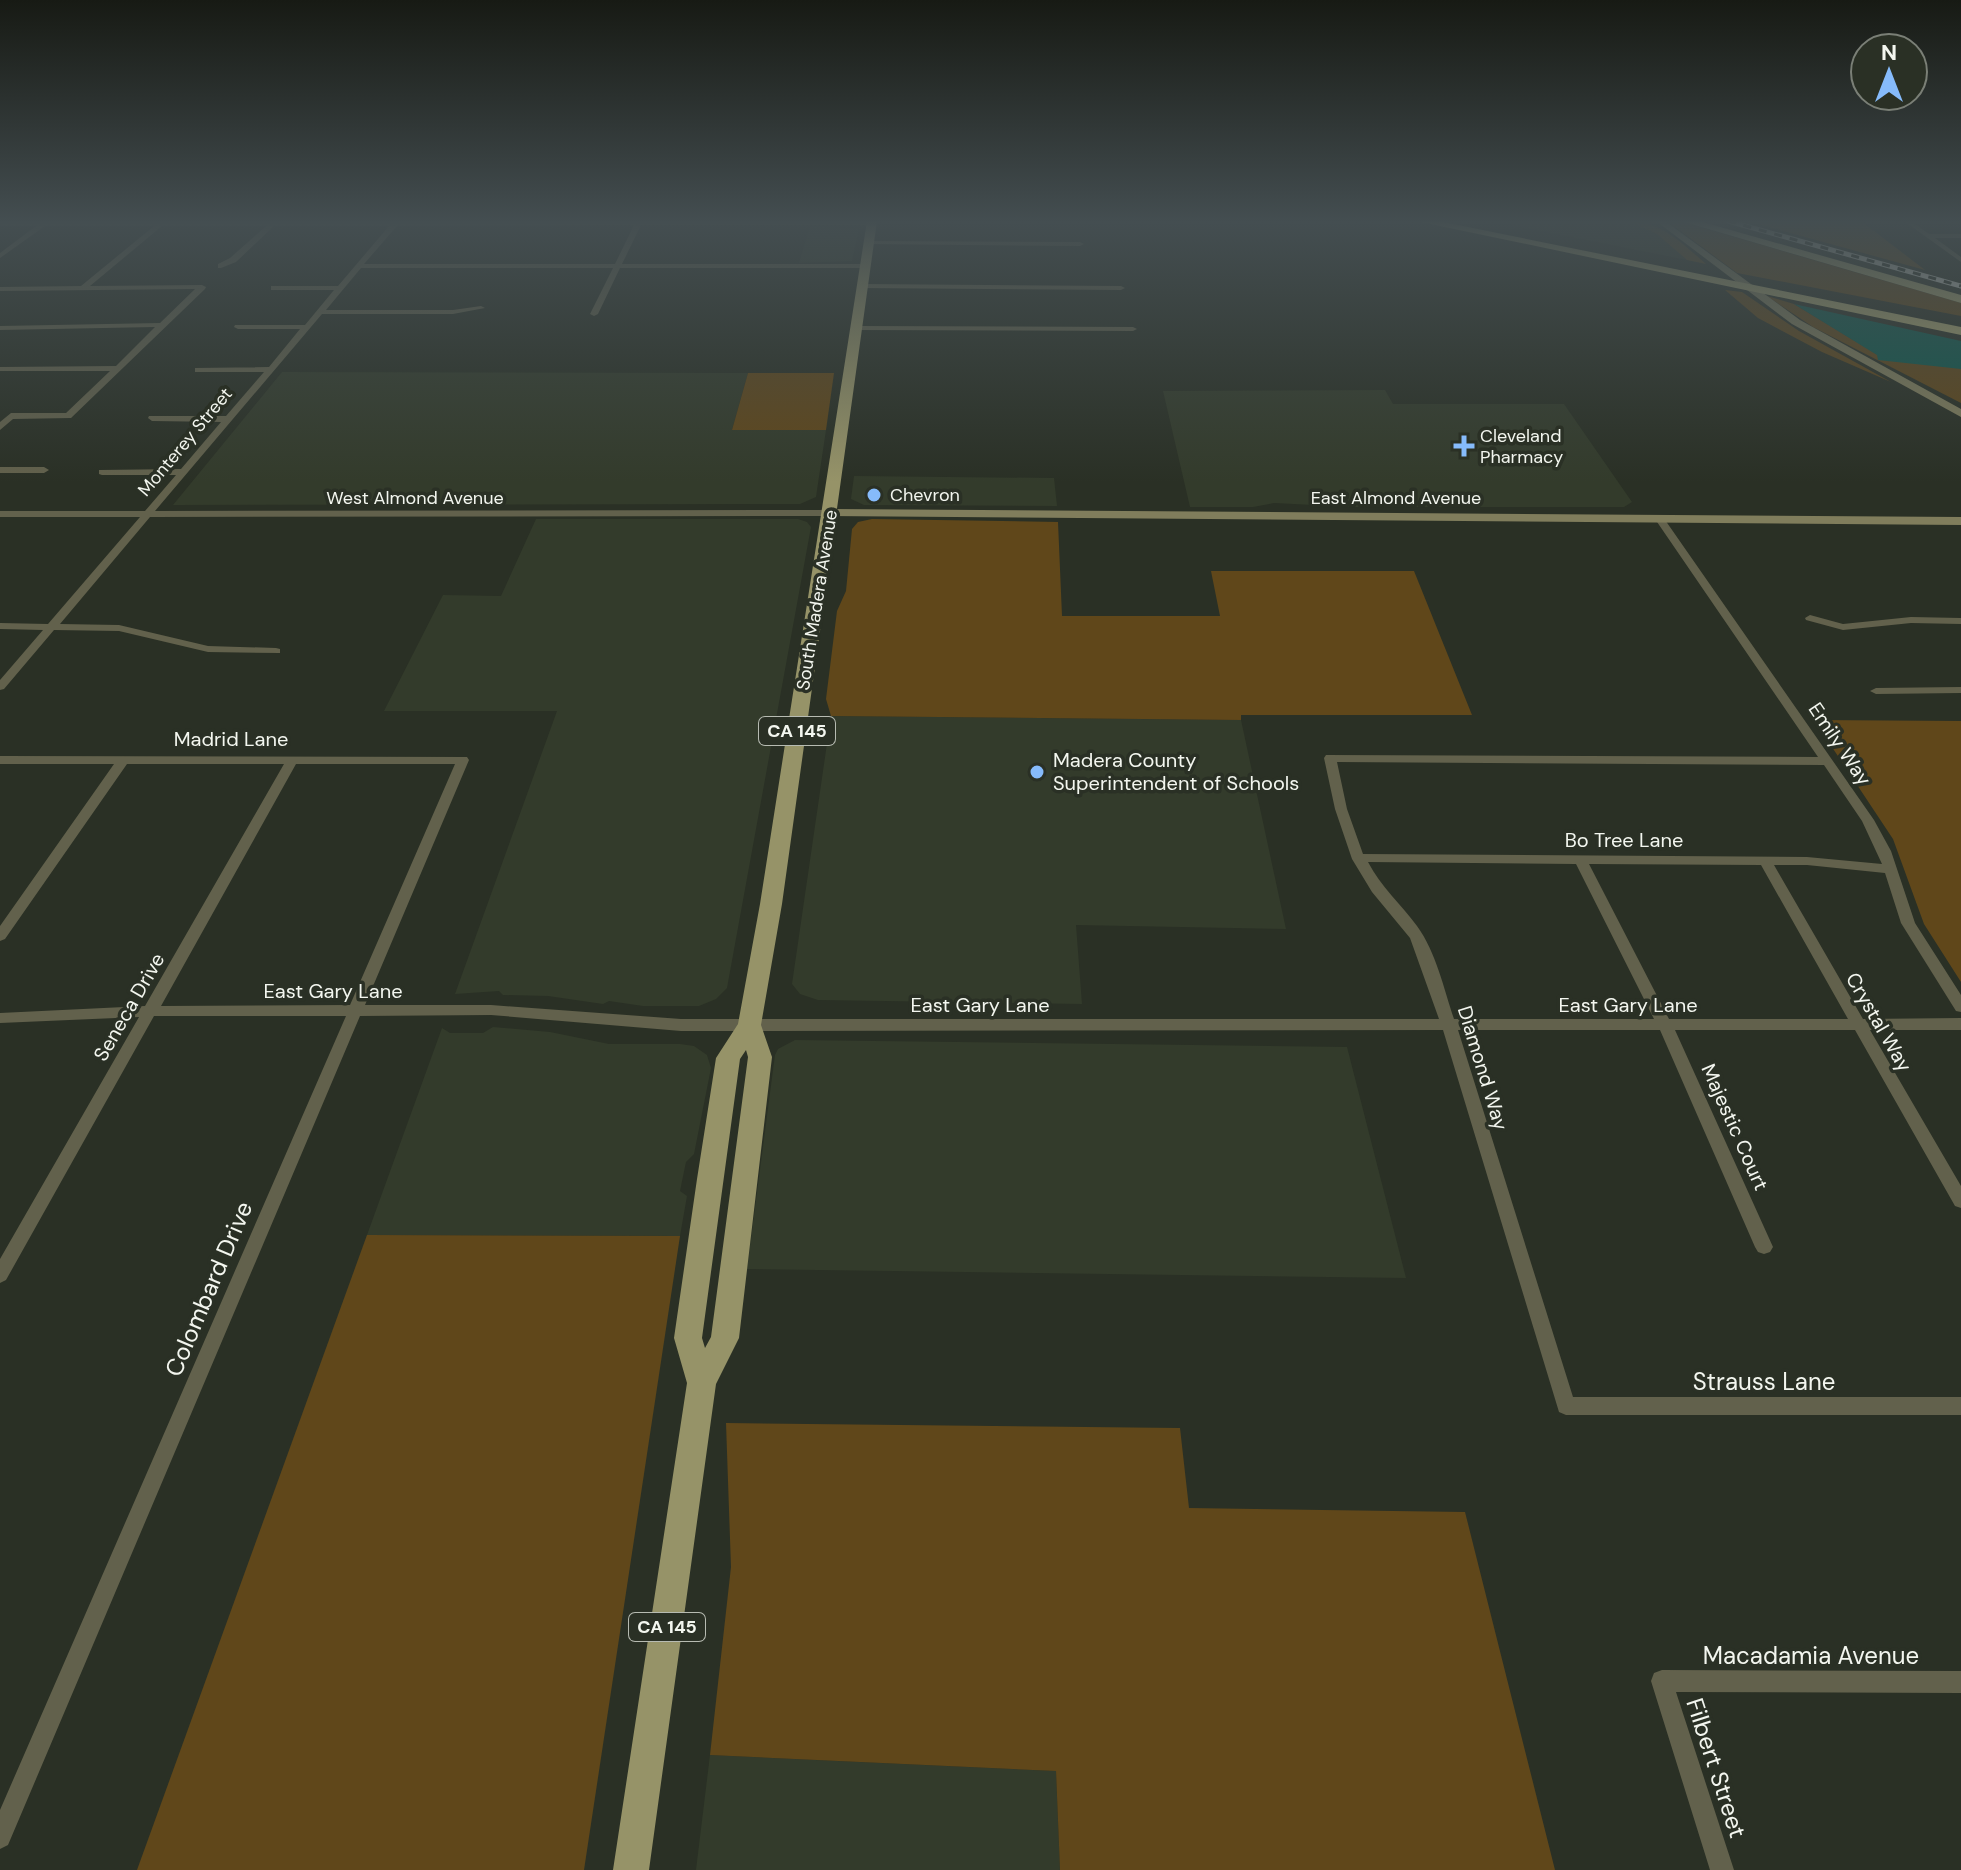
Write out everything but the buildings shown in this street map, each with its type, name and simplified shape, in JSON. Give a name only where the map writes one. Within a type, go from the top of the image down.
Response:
[{"type":"highway","points":[[1851,308],[1961,333]]},
{"type":"highway","points":[[1889,308],[1961,323]]},
{"type":"main road","name":"South Madera Avenue","points":[[702,1383],[688,1338],[728,1058],[749,1025],[771,904],[859,308]]},
{"type":"main road","points":[[1777,308],[1821,337],[1961,414]]},
{"type":"main road","name":"East Almond Avenue","points":[[831,513],[1961,521]]},
{"type":"main road","name":"South Madera Avenue","points":[[631,1870],[702,1383],[725,1338],[760,1057],[749,1025]]},
{"type":"street","points":[[0,427],[11,416],[68,416],[179,308]]},
{"type":"street","name":"Monterey Street","points":[[0,687],[322,308]]},
{"type":"street","points":[[318,312],[453,312],[479,308]]},
{"type":"street","points":[[594,314],[597,308]]},
{"type":"street","points":[[0,328],[161,325]]},
{"type":"street","points":[[238,327],[306,327]]},
{"type":"street","points":[[856,328],[1133,329]]},
{"type":"street","points":[[0,369],[117,368]]},
{"type":"street","points":[[198,370],[270,369]]},
{"type":"street","points":[[152,418],[229,419]]},
{"type":"street","points":[[0,470],[44,470]]},
{"type":"street","points":[[102,472],[183,472]]},
{"type":"street","name":"West Almond Avenue","points":[[0,514],[831,513]]},
{"type":"street","name":"Emily Way","points":[[1660,519],[1877,835],[1908,923],[1961,1007]]},
{"type":"street","points":[[1810,618],[1843,627],[1911,620],[1961,621]]},
{"type":"street","points":[[0,626],[119,628],[208,649],[276,651]]},
{"type":"street","points":[[1876,691],[1961,690]]},
{"type":"street","name":"Diamond Way","points":[[1566,1406],[1449,1025],[1419,941],[1402,914],[1377,890],[1359,858],[1339,806],[1330,758],[1828,761]]},
{"type":"street","points":[[0,936],[124,759]]},
{"type":"street","name":"Seneca Drive","points":[[0,1275],[293,759]]},
{"type":"street","name":"Madrid Lane","points":[[0,760],[463,760]]},
{"type":"street","name":"Colombard Drive","points":[[0,1837],[463,760]]},
{"type":"street","name":"Bo Tree Lane","points":[[1359,858],[1765,861],[1889,869]]},
{"type":"street","name":"Majestic Court","points":[[1580,859],[1665,1025],[1764,1247]]},
{"type":"street","name":"Crystal Way","points":[[1765,861],[1961,1201]]},
{"type":"street","name":"East Gary Lane","points":[[0,1018],[151,1011],[491,1010],[637,1023],[749,1025],[1961,1024]]},
{"type":"street","name":"Strauss Lane","points":[[1566,1406],[1961,1406]]},
{"type":"street","name":"Macadamia Avenue","points":[[1662,1681],[1961,1682]]},
{"type":"street","name":"Filbert Street","points":[[1662,1681],[1722,1870]]},
{"type":"shaded area","points":[[1747,308],[1766,308],[1799,331],[1891,382],[1822,352],[1758,318]]},
{"type":"shaded area","points":[[1785,308],[1801,308],[1878,355],[1961,368],[1961,403],[1813,327]]},
{"type":"shaded area","points":[[1921,308],[1961,308],[1961,316]]},
{"type":"shaded area","points":[[282,372],[748,373],[732,430],[826,430],[816,497],[800,504],[173,505]]},
{"type":"shaded area","points":[[748,373],[834,373],[826,430],[732,430]]},
{"type":"shaded area","points":[[1385,390],[1393,404],[1564,404],[1632,502],[1624,507],[1353,507],[1274,503],[1253,507],[1190,507],[1163,391]]},
{"type":"shaded area","points":[[854,476],[1054,478],[1057,506],[864,505],[851,499]]},
{"type":"shaded area","points":[[536,519],[798,519],[811,527],[727,988],[716,999],[699,1006],[643,1006],[609,1001],[603,1004],[548,996],[503,995],[499,991],[455,994],[557,711],[384,711],[443,595],[501,596]]},
{"type":"shaded area","points":[[872,519],[1058,522],[1062,616],[1220,616],[1211,571],[1414,571],[1472,715],[1241,715],[1241,720],[831,716],[826,699],[837,611],[846,591],[852,529],[858,522]]},
{"type":"shaded area","points":[[831,716],[1241,720],[1286,929],[1076,925],[1082,1004],[818,1000],[800,994],[792,984]]},
{"type":"shaded area","points":[[1814,720],[1961,721],[1961,982],[1924,924],[1893,839]]},
{"type":"shaded area","points":[[493,1027],[550,1032],[609,1044],[680,1044],[694,1046],[707,1055],[711,1068],[694,1154],[686,1162],[680,1191],[687,1196],[680,1236],[367,1235],[442,1028],[450,1033],[483,1033]]},
{"type":"shaded area","points":[[795,1040],[1347,1047],[1406,1278],[747,1269],[775,1055],[778,1049]]},
{"type":"shaded area","points":[[367,1235],[680,1236],[584,1870],[137,1870]]},
{"type":"shaded area","points":[[726,1423],[1180,1428],[1189,1508],[1465,1512],[1555,1870],[1060,1870],[1056,1771],[710,1755],[731,1567]]},
{"type":"shaded area","points":[[710,1755],[1056,1771],[1060,1870],[696,1870]]},
{"type":"water","points":[[1801,308],[1813,308],[1961,341],[1961,369],[1878,360],[1877,355]]},
{"type":"place","name":"Cleveland Pharmacy","points":[[1464,446]]},
{"type":"place","name":"Chevron","points":[[874,495]]},
{"type":"place","name":"Madera County Superintendent of Schools","points":[[1037,772]]}]
